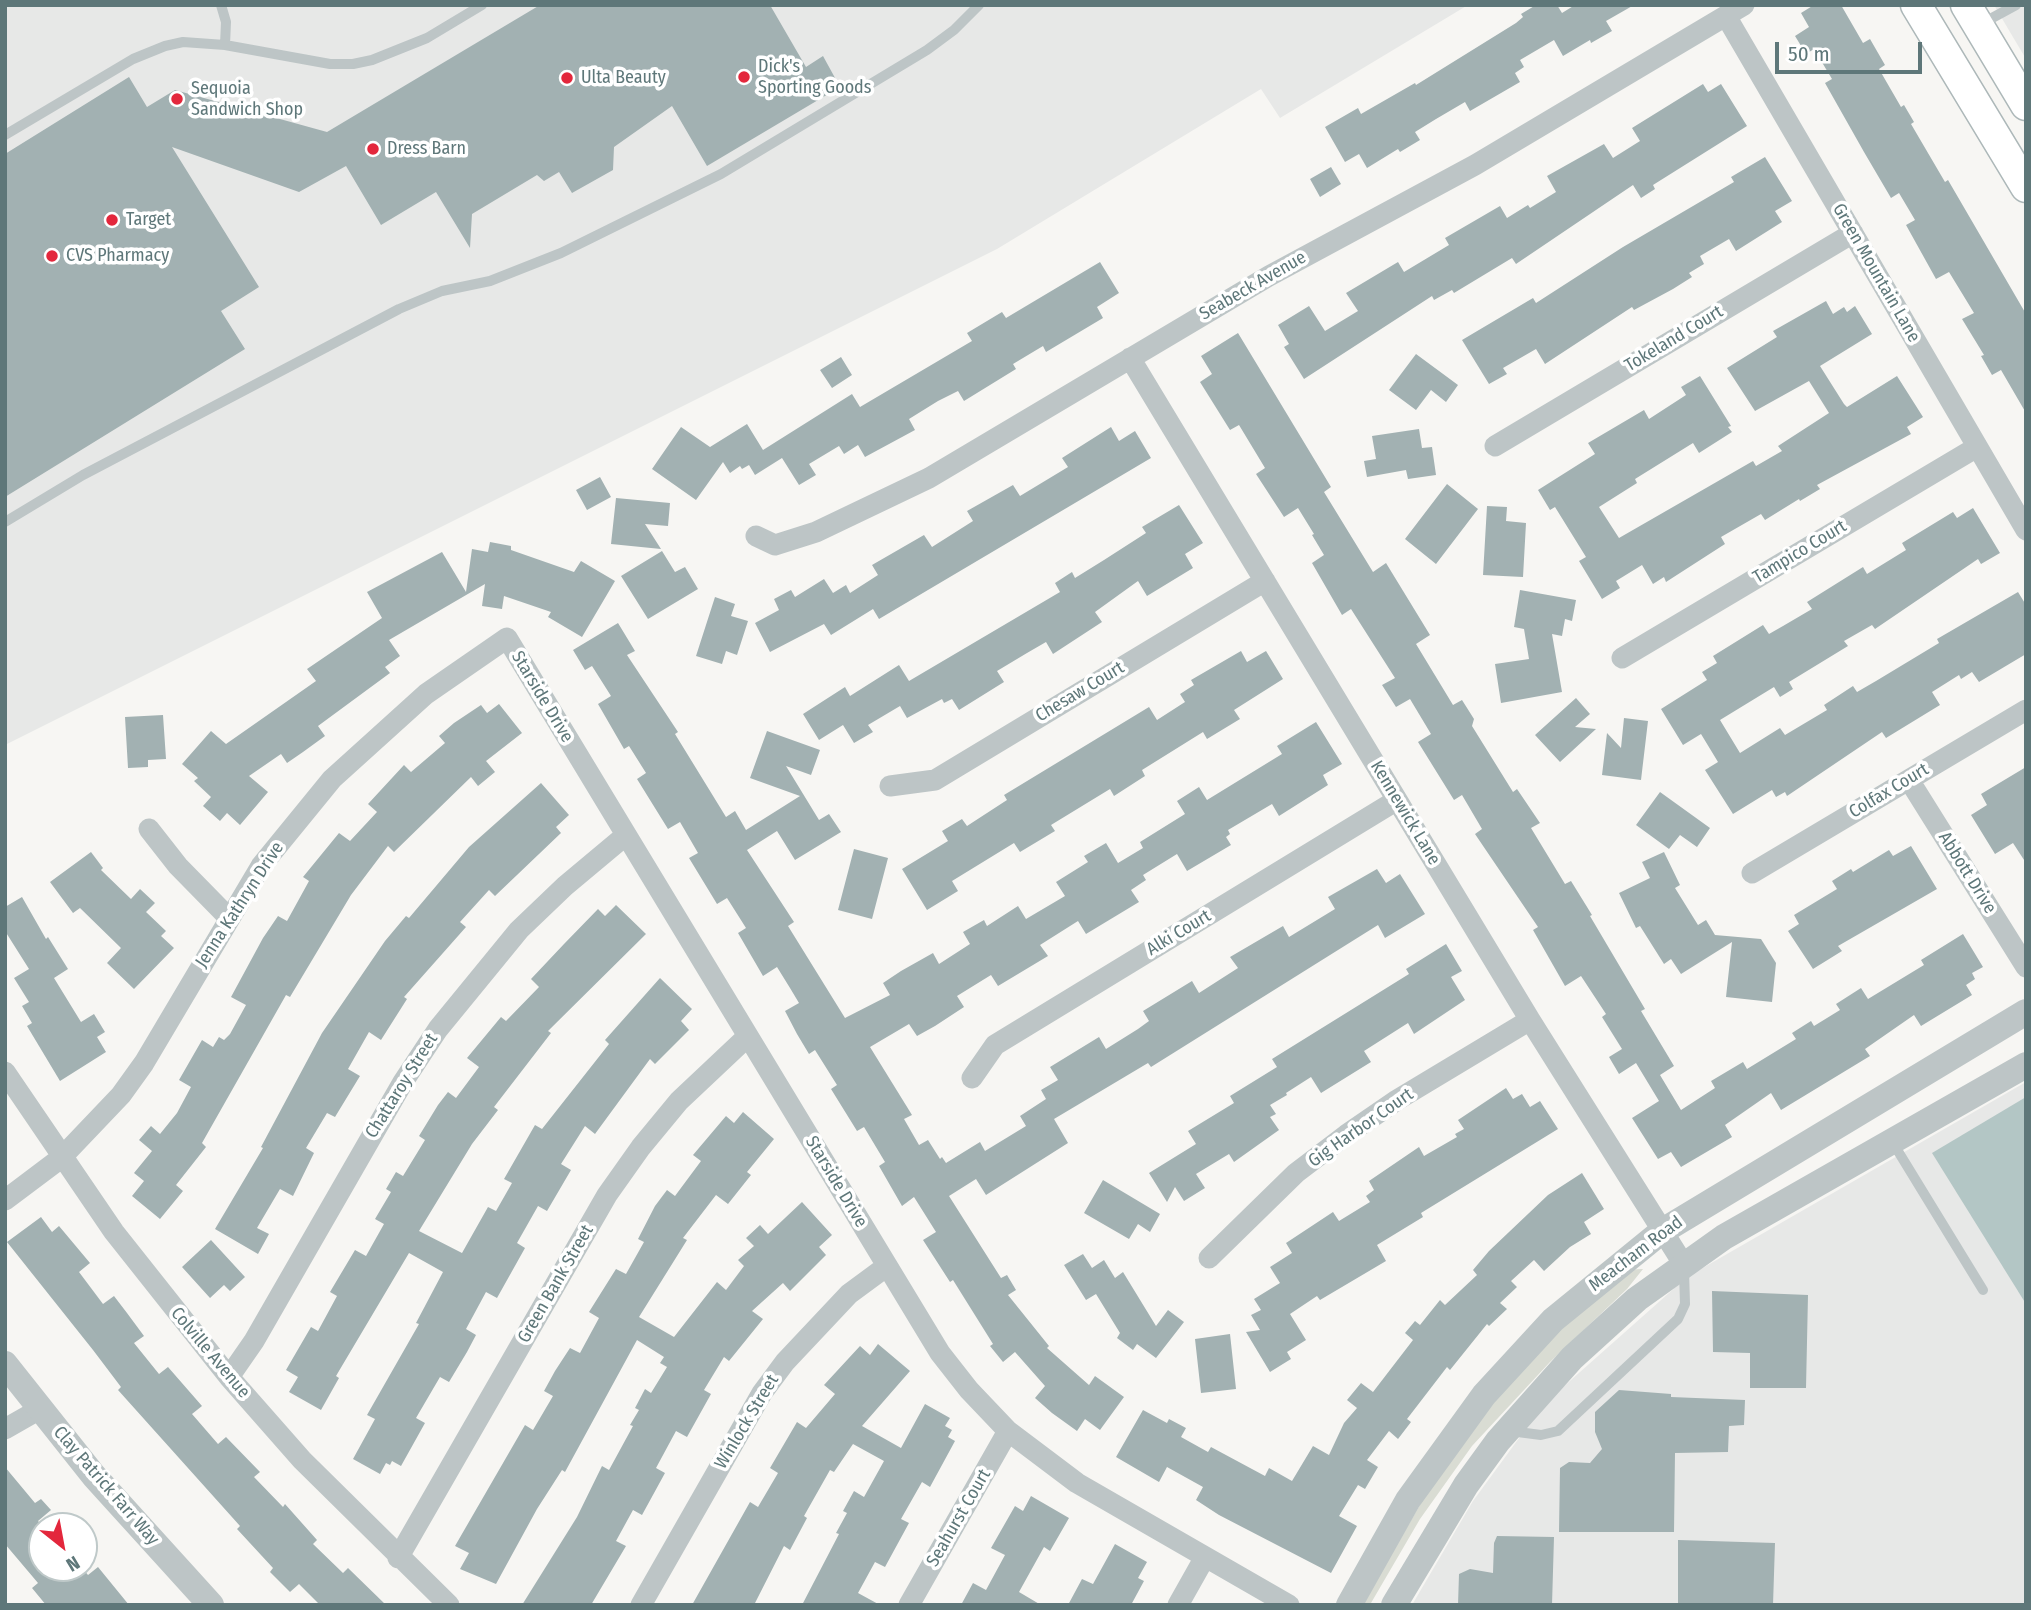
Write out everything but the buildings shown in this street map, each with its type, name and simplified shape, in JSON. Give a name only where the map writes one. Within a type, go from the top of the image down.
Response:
[{"type":"main road","points":[[1916,5],[2026,187]]},
{"type":"main road","points":[[1972,15],[2026,104]]},
{"type":"main road","points":[[1992,132],[2026,159]]},
{"type":"street","name":"Green Mountain Lane","points":[[1735,11],[1853,233],[2026,530]]},
{"type":"street","name":"Seabeck Avenue","points":[[756,536],[775,545],[816,532],[929,478],[1269,276],[1475,165],[1735,11]]},
{"type":"street","name":"Tokeland Court","points":[[1494,446],[1853,233]]},
{"type":"street","name":"Kennewick Lane","points":[[1130,358],[1530,1020],[1684,1265]]},
{"type":"street","name":"Tampico Court","points":[[1622,658],[1977,447]]},
{"type":"street","name":"Chesaw Court","points":[[890,786],[935,780],[1265,581]]},
{"type":"street","name":"Starside Drive","points":[[507,638],[940,1353],[969,1390],[1008,1431],[1077,1483],[1289,1605]]},
{"type":"street","name":"Jenna Kathryn Drive","points":[[5,1200],[61,1158],[96,1125],[144,1063],[228,917],[295,821],[348,763],[426,694],[507,638]]},
{"type":"street","name":"Colfax Court","points":[[1752,873],[2026,710]]},
{"type":"street","name":"Abbott Drive","points":[[1909,780],[2026,967]]},
{"type":"street","name":"Alki Court","points":[[972,1078],[995,1045],[1397,800]]},
{"type":"street","points":[[149,829],[178,866],[228,917]]},
{"type":"street","name":"Chattaroy Street","points":[[229,1377],[254,1341],[403,1082],[438,1029],[519,930],[565,886],[626,835]]},
{"type":"street","name":"Meacham Road","points":[[1349,1605],[1408,1500],[1484,1395],[1553,1320],[1661,1232],[2026,1012]]},
{"type":"street","name":"Gig Harbor Court","points":[[1209,1258],[1296,1174],[1346,1135],[1530,1020]]},
{"type":"street","name":"Green Bank Street","points":[[398,1558],[607,1195],[640,1147],[679,1101],[748,1036]]},
{"type":"street","name":"Meacham Road","points":[[1394,1605],[1466,1485],[1507,1430],[1573,1358],[1637,1299],[1724,1237],[2026,1065]]},
{"type":"street","name":"Colville Avenue","points":[[5,1072],[61,1158],[122,1243],[229,1377],[302,1460],[398,1558],[449,1605]]},
{"type":"street","name":"Winlock Street","points":[[641,1605],[762,1393],[785,1362],[849,1294],[887,1266]]},
{"type":"street","name":"Clay Patrick Farr Way","points":[[5,1364],[94,1476],[211,1605]]},
{"type":"street","points":[[5,1429],[40,1409]]},
{"type":"street","name":"Seahurst Court","points":[[909,1605],[1008,1431]]},
{"type":"street","points":[[1178,1605],[1205,1557]]},
{"type":"lane","points":[[221,5],[226,22],[225,45]]},
{"type":"lane","points":[[5,135],[133,59],[183,42],[225,45],[330,64],[353,64],[372,60],[427,38],[482,5]]},
{"type":"lane","points":[[5,522],[83,475],[399,309],[442,291],[490,281],[561,253],[721,174],[927,50],[954,30],[979,5]]},
{"type":"lane","points":[[1972,15],[2016,5]]},
{"type":"lane","points":[[1892,1140],[1983,1290]]},
{"type":"lane","points":[[1507,1430],[1541,1435],[1558,1431],[1678,1319],[1685,1304],[1684,1265]]},
{"type":"shaded area","points":[[5,5],[1468,5],[1280,118],[1261,89],[997,249],[5,745]]},
{"type":"shaded area","points":[[1994,5],[2026,5],[2026,59]]},
{"type":"shaded area","points":[[2026,1082],[2026,1605],[1412,1605],[1473,1501],[1544,1404],[1687,1277]]},
{"type":"shaded area","points":[[2026,1097],[2026,1304],[1932,1153]]},
{"type":"shaded area","points":[[1643,1269],[1627,1289],[1550,1362],[1472,1446],[1420,1519],[1371,1603],[1362,1605],[1454,1446],[1523,1362],[1624,1270]]},
{"type":"place","name":"Dick's Sporting Goods","points":[[744,77]]},
{"type":"place","name":"Ulta Beauty","points":[[567,78]]},
{"type":"place","name":"Sequoia Sandwich Shop","points":[[177,99]]},
{"type":"place","name":"Dress Barn","points":[[373,149]]},
{"type":"place","name":"Target","points":[[112,220]]},
{"type":"place","name":"CVS Pharmacy","points":[[52,256]]}]
